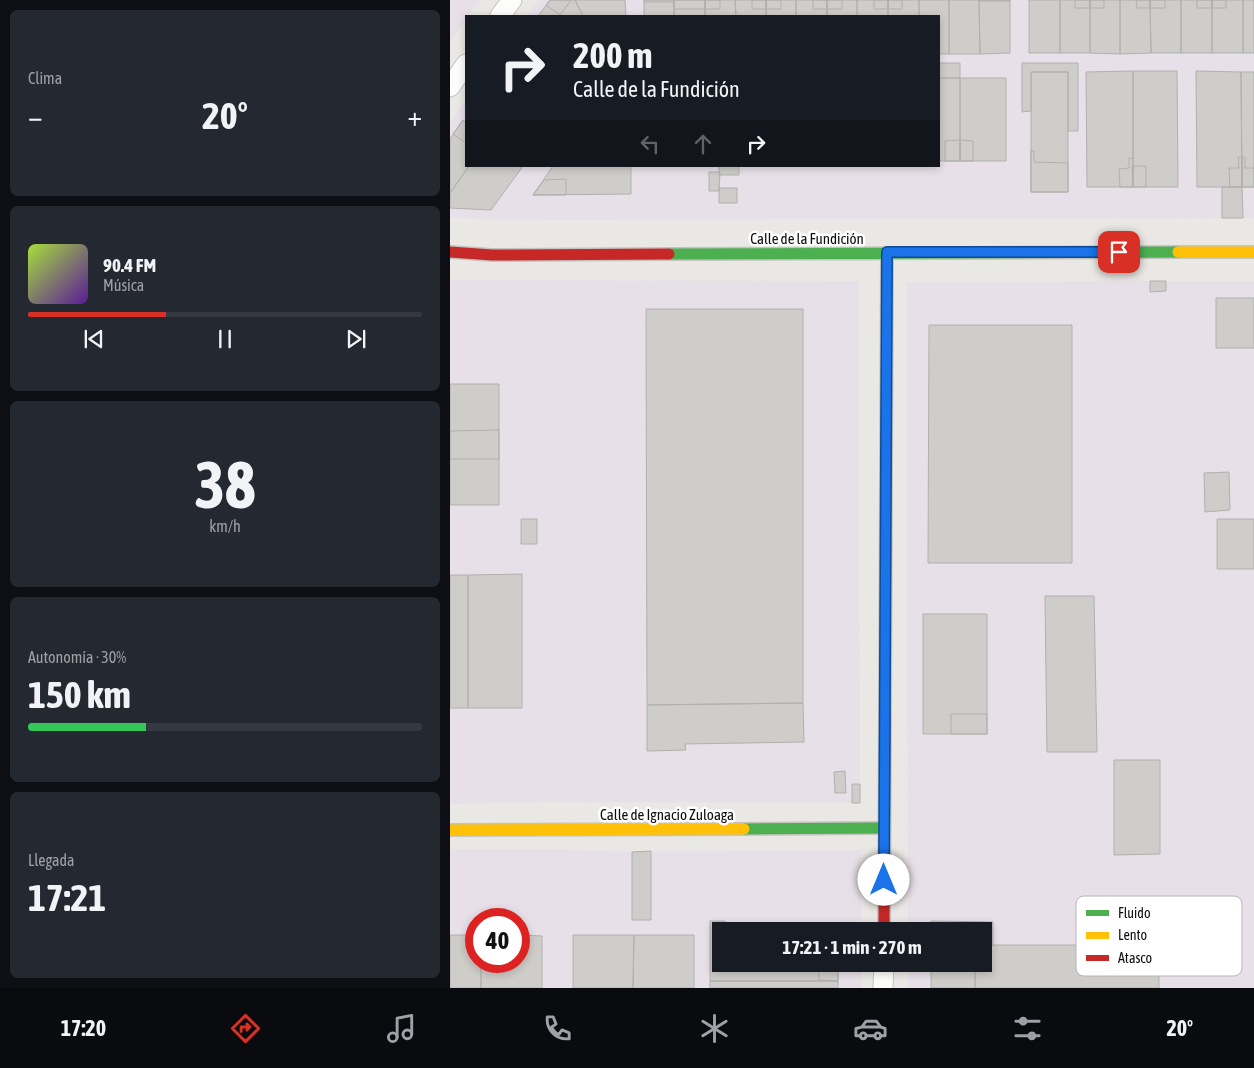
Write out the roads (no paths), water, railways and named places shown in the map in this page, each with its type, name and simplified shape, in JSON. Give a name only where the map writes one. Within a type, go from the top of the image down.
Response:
[{"type":"street","points":[[501,15],[512,0]]},
{"type":"street","points":[[450,87],[465,65]]},
{"type":"street","name":"Calle de la Fundición","points":[[450,252],[492,256],[887,252],[1254,252]]},
{"type":"street","points":[[884,922],[887,252]]},
{"type":"street","name":"Calle de Ignacio Zuloaga","points":[[450,830],[884,828]]},
{"type":"street","points":[[884,972],[884,988]]}]
